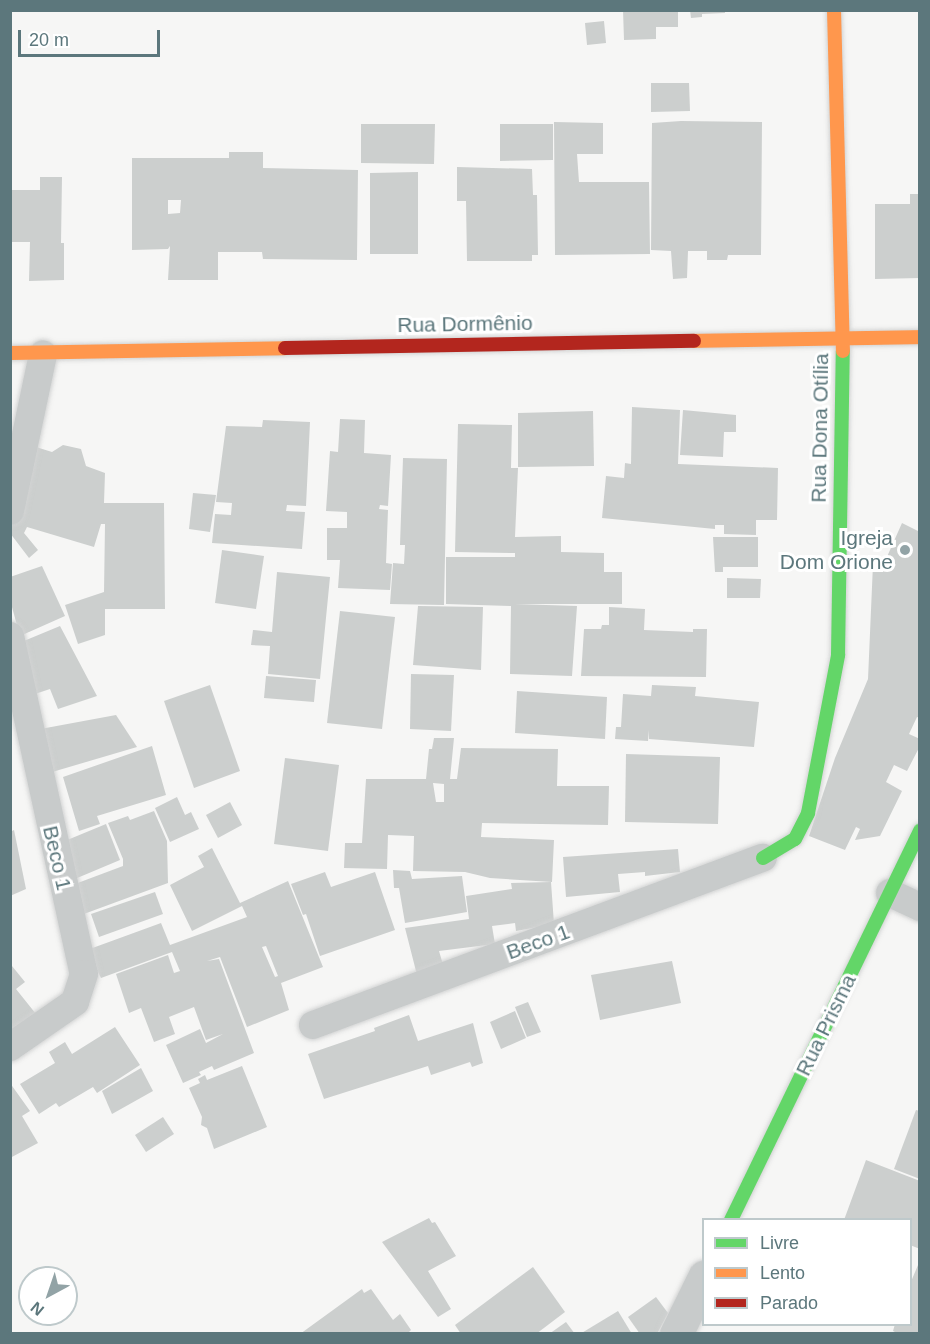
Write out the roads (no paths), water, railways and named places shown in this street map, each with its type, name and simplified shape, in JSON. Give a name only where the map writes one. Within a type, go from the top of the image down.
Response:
[{"type":"street","name":"Rua Dona Otília","points":[[764,858],[795,839],[808,813],[837,655],[843,337],[834,10]]},
{"type":"street","name":"Rua Dormênio","points":[[10,353],[843,337],[920,338]]},
{"type":"street","name":"Rua Prisma","points":[[732,1218],[920,830]]},
{"type":"street","points":[[676,1334],[702,1281]]},
{"type":"lane","points":[[10,511],[43,354]]},
{"type":"lane","name":"Beco 1","points":[[10,636],[57,861],[84,974],[75,1002],[10,1047]]},
{"type":"lane","name":"Beco 1","points":[[313,1025],[764,858]]},
{"type":"lane","points":[[890,893],[920,907]]},
{"type":"place","name":"Igreja Dom Orione","points":[[905,550]]}]
